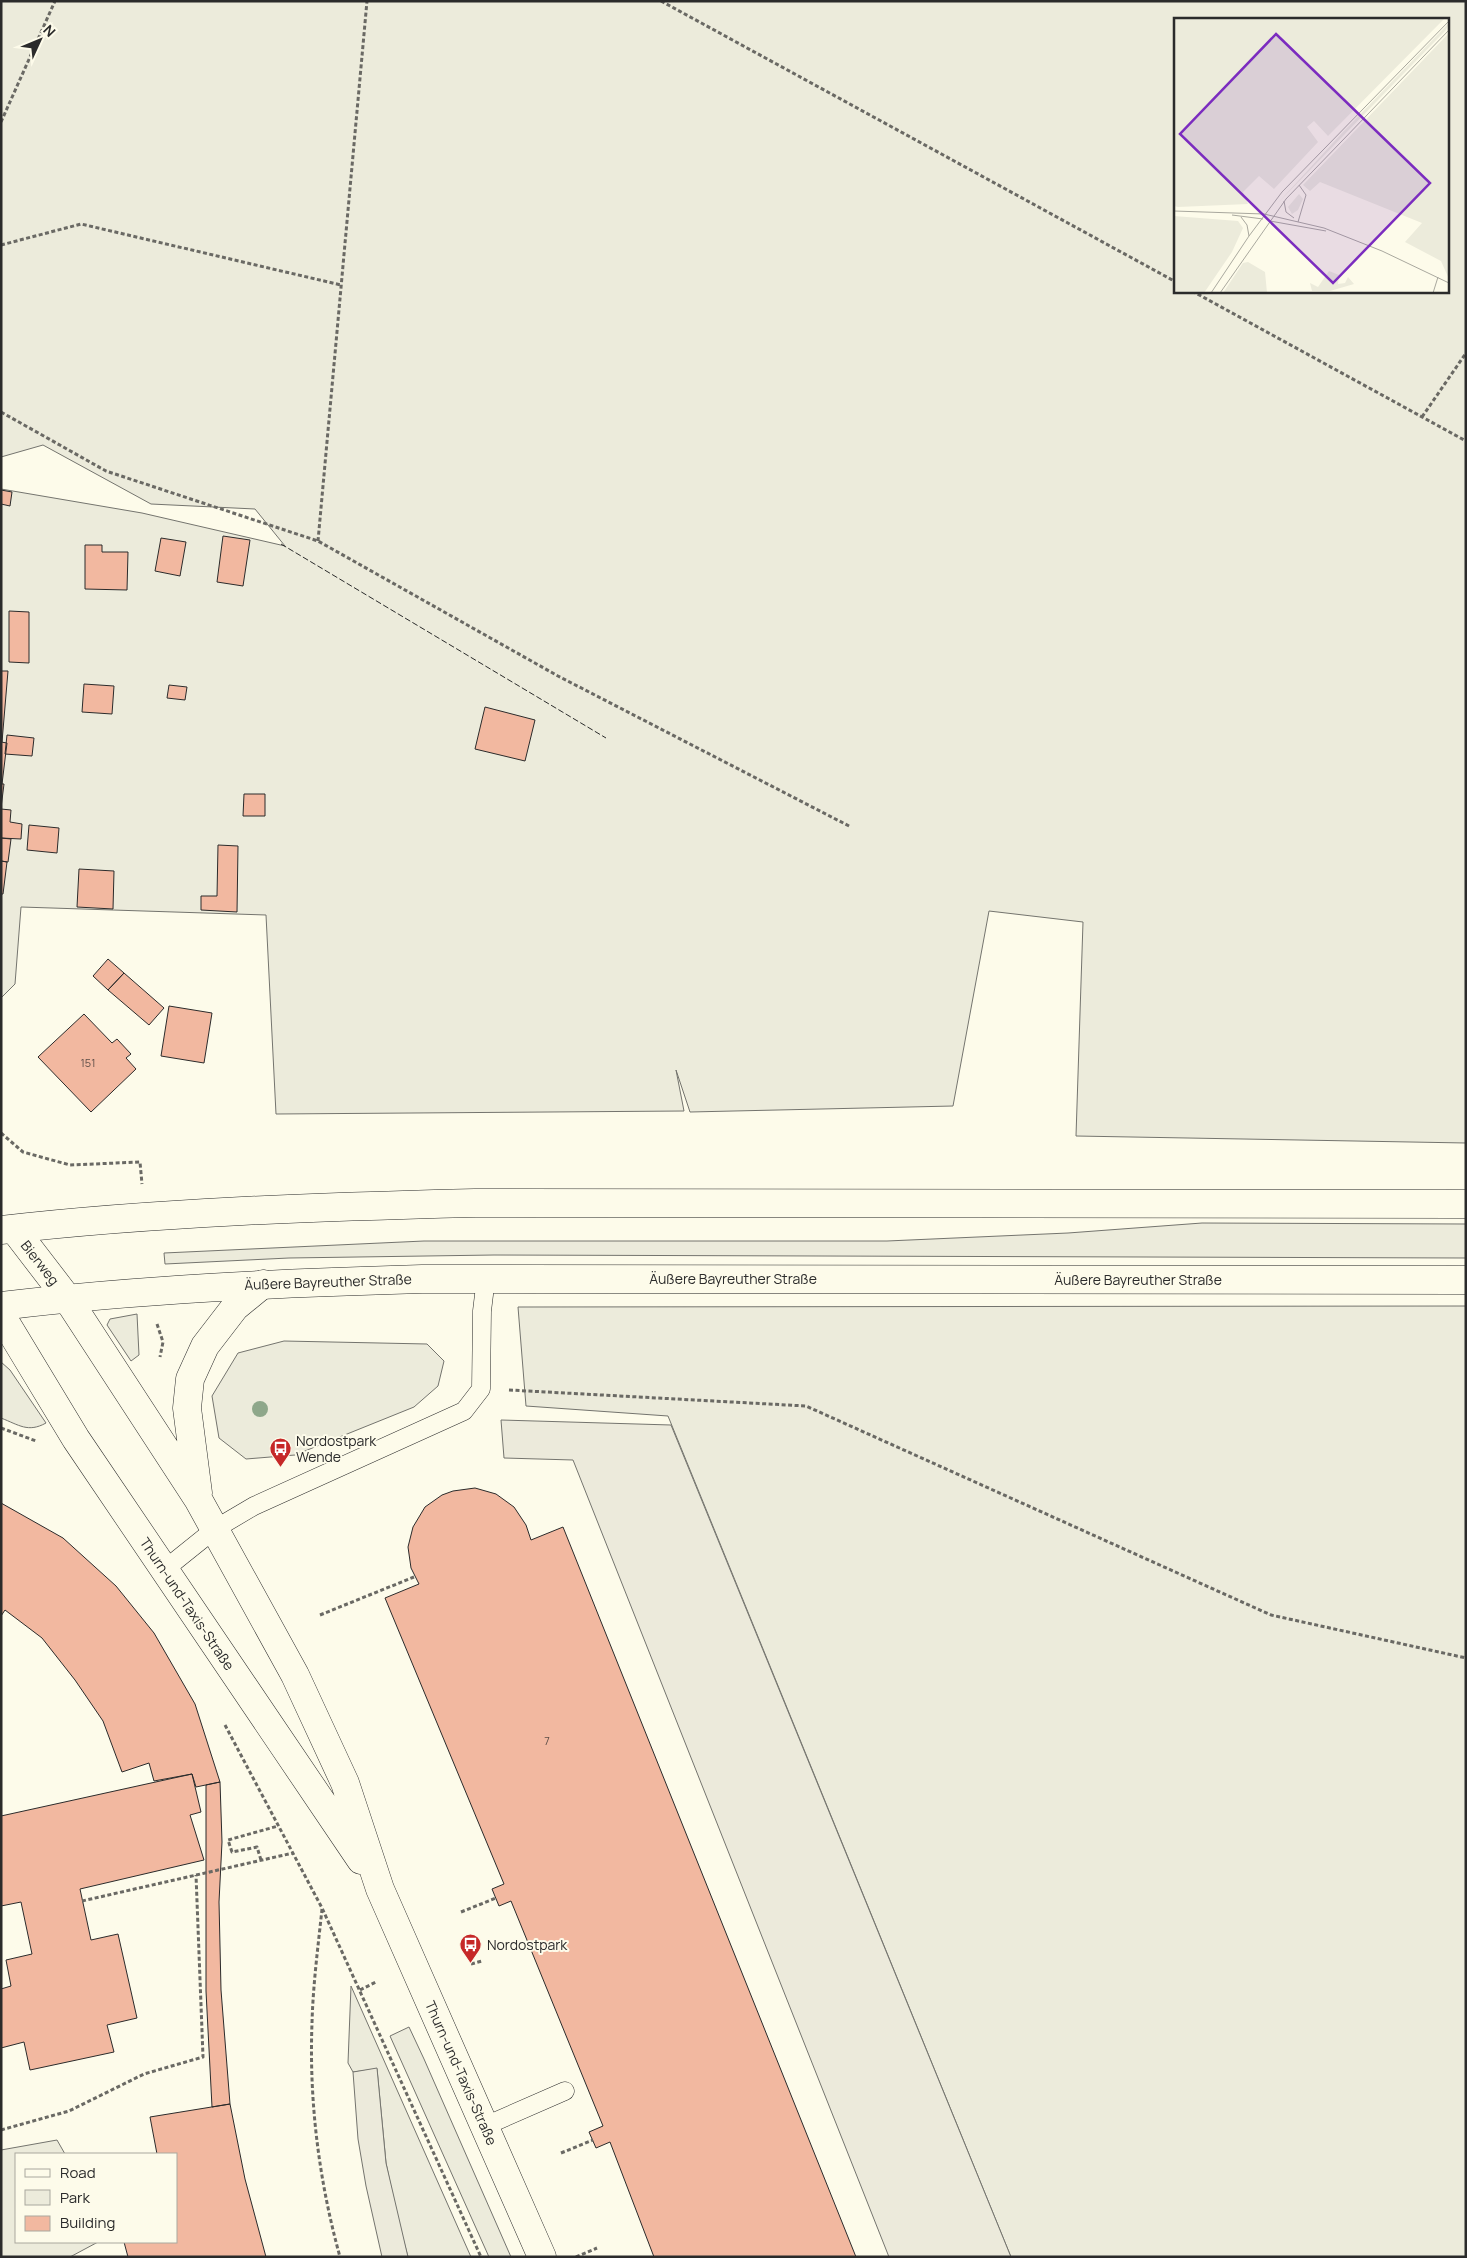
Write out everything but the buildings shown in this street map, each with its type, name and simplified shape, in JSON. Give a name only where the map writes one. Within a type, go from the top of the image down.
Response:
[{"type":"main road","points":[[7,1229],[109,1219],[302,1208],[475,1203],[1466,1204]]},
{"type":"main road","name":"Bierweg","points":[[7,1229],[67,1298]]},
{"type":"main road","name":"Äußere Bayreuther Straße","points":[[1,1306],[67,1298],[263,1284],[486,1278],[1466,1280]]},
{"type":"main road","points":[[198,1499],[187,1408],[190,1379],[206,1346],[235,1307],[263,1284]]},
{"type":"main road","name":"Thurn-und-Taxis-Straße","points":[[67,1298],[198,1499],[295,1675],[345,1783],[380,1889],[542,2257]]},
{"type":"main road","name":"Thurn-und-Taxis-Straße","points":[[1,1315],[71,1430],[380,1889]]},
{"type":"lane","points":[[164,1570],[215,1529],[254,1506],[464,1411],[481,1388],[482,1311],[486,1278]]},
{"type":"lane","points":[[485,2126],[565,2091]]},
{"type":"path","points":[[1,122],[55,1]]},
{"type":"path","points":[[318,541],[367,1]]},
{"type":"path","points":[[661,1],[1174,281]]},
{"type":"path","points":[[1,245],[81,224],[342,285]]},
{"type":"path","points":[[1194,292],[1466,441]]},
{"type":"path","points":[[1422,417],[1466,352]]},
{"type":"path","points":[[1,412],[106,471],[318,541],[558,676],[851,827]]},
{"type":"path","points":[[1,1133],[23,1152],[70,1165],[140,1162],[141,1182]]},
{"type":"path","points":[[127,1390],[157,1368],[163,1342],[153,1312],[151,1292]]},
{"type":"path","points":[[481,1388],[806,1406],[1271,1615],[1466,1658]]},
{"type":"path","points":[[1,1428],[40,1443]]},
{"type":"path","points":[[320,1615],[414,1577]]},
{"type":"path","points":[[222,1720],[322,1908],[481,2257]]},
{"type":"path","points":[[261,1860],[256,1847],[232,1852],[228,1840],[278,1826]]},
{"type":"path","points":[[82,1901],[293,1853]]},
{"type":"path","points":[[1,2130],[69,2111],[144,2074],[203,2057],[196,1875]]},
{"type":"path","points":[[460,1912],[496,1898]]},
{"type":"path","points":[[322,1908],[312,2022],[314,2114],[330,2218],[340,2257]]},
{"type":"path","points":[[471,1964],[482,1961]]},
{"type":"path","points":[[360,1990],[376,1982]]},
{"type":"path","points":[[561,2153],[593,2140]]},
{"type":"path","points":[[576,2257],[597,2248]]},
{"type":"green space","points":[[1,1],[1466,1],[1466,1143],[1076,1136],[1083,922],[989,911],[953,1106],[690,1112],[676,1070],[684,1111],[276,1114],[266,915],[21,907],[15,984],[1,998],[1,489],[142,513],[285,546],[255,509],[151,504],[43,445],[1,457]]},
{"type":"green space","points":[[1202,1223],[1466,1224],[1466,1258],[494,1255],[289,1258],[165,1264],[164,1253],[424,1241],[887,1241],[1068,1233]]},
{"type":"green space","points":[[1466,1306],[1466,2257],[1011,2257],[668,1416],[526,1406],[518,1307]]},
{"type":"green space","points":[[137,1314],[139,1355],[131,1361],[107,1325],[110,1319]]},
{"type":"green space","points":[[284,1341],[427,1344],[444,1361],[438,1386],[414,1407],[295,1455],[246,1459],[219,1438],[212,1396],[238,1353]]},
{"type":"green space","points":[[1,1362],[10,1370],[46,1423],[29,1428],[1,1418]]},
{"type":"green space","points":[[351,1986],[471,2257],[408,2257],[386,2163],[377,2069],[353,2072],[348,2063]]},
{"type":"green space","points":[[409,2027],[511,2257],[489,2257],[390,2036]]},
{"type":"green space","points":[[57,2140],[64,2153],[15,2153],[15,2243],[96,2243],[70,2257],[1,2257],[1,2150]]},
{"type":"shaded area","points":[[501,1420],[671,1425],[1011,2257],[889,2257],[573,1460],[504,1458]]},
{"type":"shaded area","points":[[377,2068],[386,2163],[408,2257],[382,2257],[366,2186],[358,2139],[353,2072]]},
{"type":"fence","points":[[281,544],[606,738]]},
{"type":"place","name":"Nordostpark Wende","points":[[280,1468]]},
{"type":"place","name":"Nordostpark","points":[[471,1964]]}]
